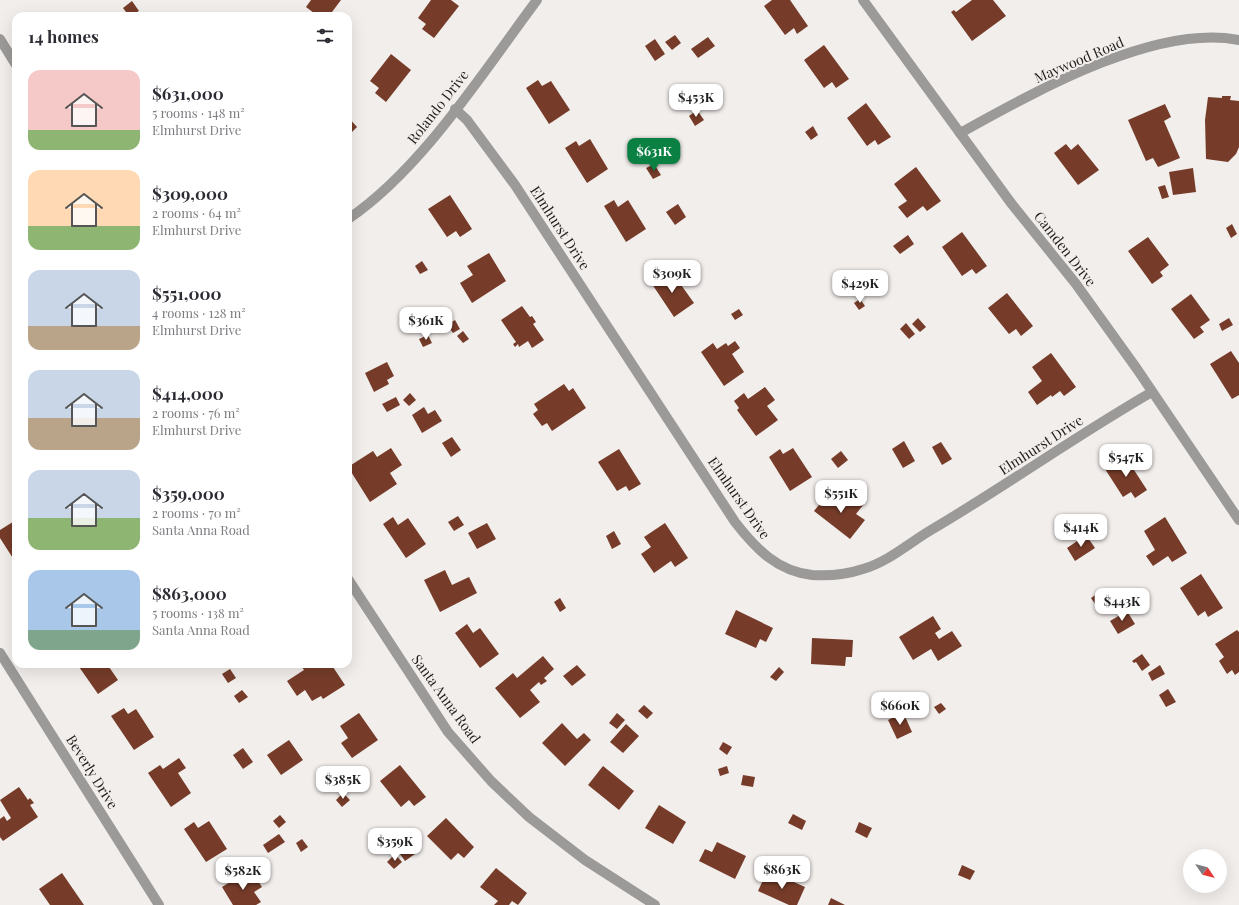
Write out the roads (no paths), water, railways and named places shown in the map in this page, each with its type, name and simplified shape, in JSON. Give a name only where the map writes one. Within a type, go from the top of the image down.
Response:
[{"type":"street","name":"Rolando Drive","points":[[352,216],[398,176],[420,153],[537,0]]},
{"type":"street","name":"Camden Drive","points":[[863,0],[1011,203],[1076,284],[1239,520]]},
{"type":"street","name":"Maywood Road","points":[[960,133],[1020,100],[1107,60],[1168,42],[1201,37],[1226,37],[1239,40]]},
{"type":"street","points":[[0,39],[12,58]]},
{"type":"street","name":"Elmhurst Drive","points":[[455,109],[467,120],[515,185],[735,522],[750,542],[763,555],[783,568],[813,575],[840,574],[864,569],[886,559],[1152,392]]},
{"type":"street","name":"Santa Anna Road","points":[[352,585],[448,732],[491,781],[529,817],[585,860],[655,905]]},
{"type":"street","name":"Beverly Drive","points":[[0,654],[159,905]]}]
